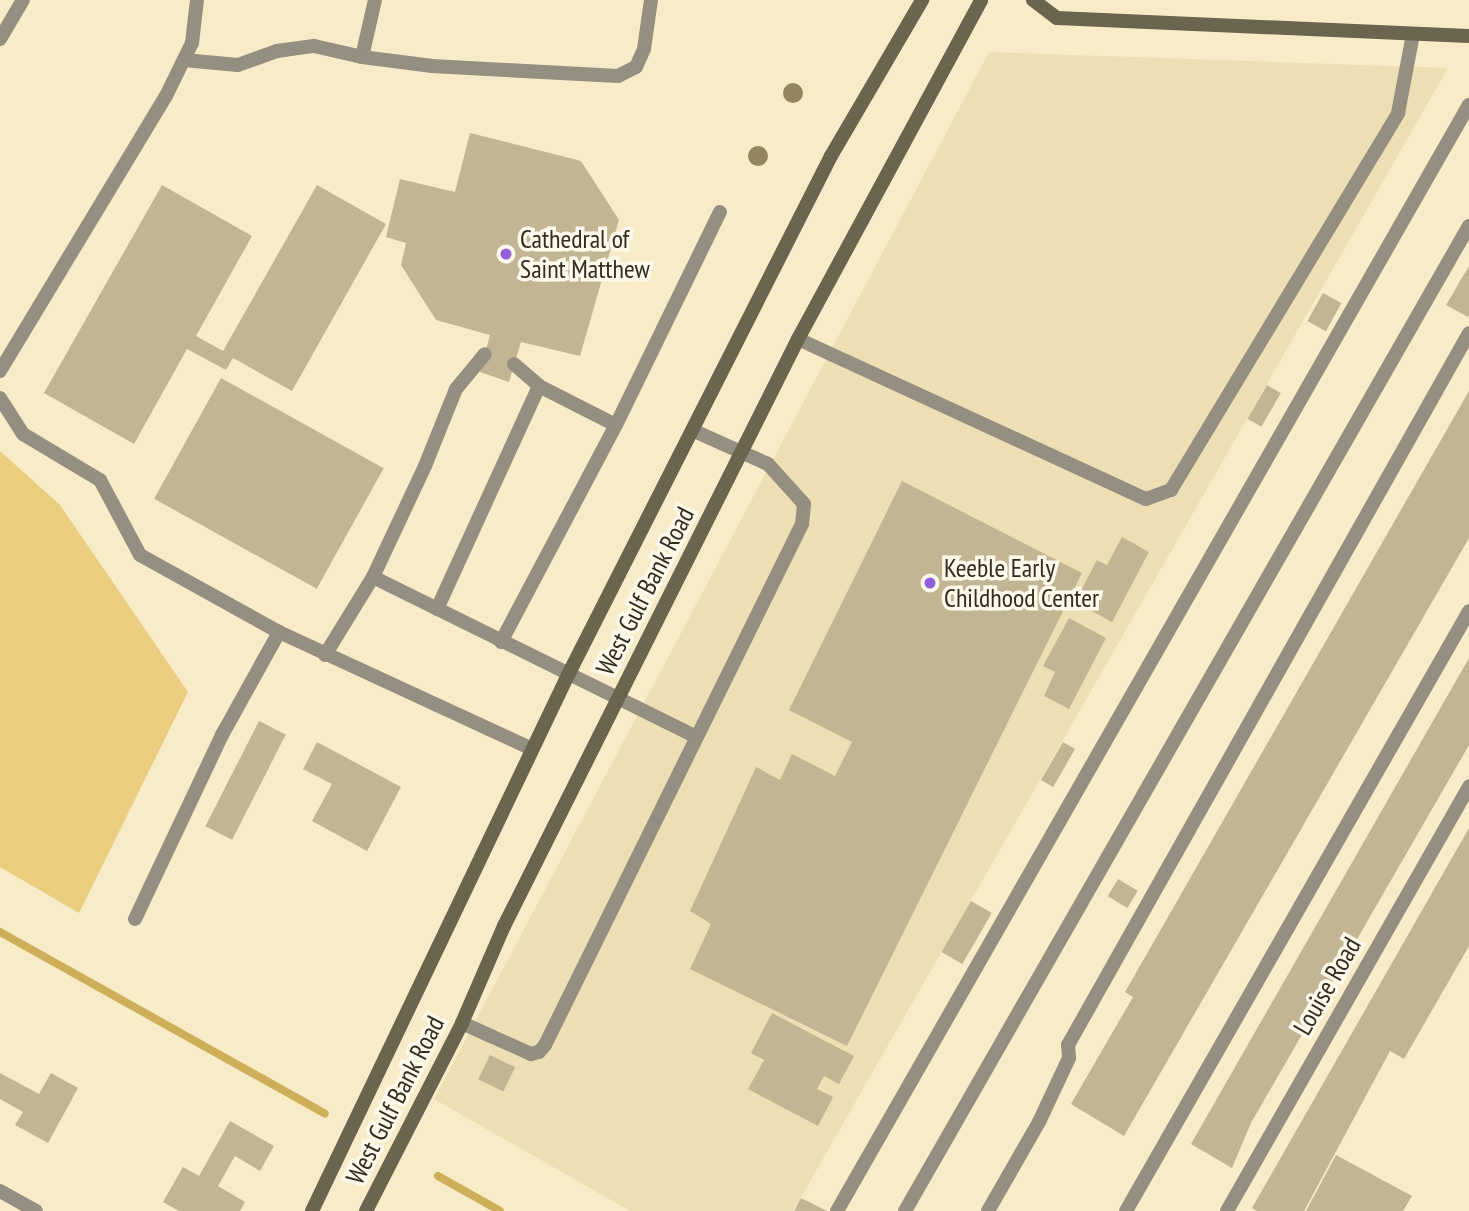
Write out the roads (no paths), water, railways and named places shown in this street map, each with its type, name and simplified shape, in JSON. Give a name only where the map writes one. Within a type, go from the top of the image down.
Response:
[{"type":"main road","name":"West Gulf Bank Road","points":[[312,1211],[568,675],[831,156],[922,0]]},
{"type":"main road","name":"West Gulf Bank Road","points":[[366,1211],[462,1023],[504,926],[798,339],[981,0]]},
{"type":"main road","points":[[1033,0],[1057,18],[1469,36]]},
{"type":"street","points":[[0,40],[23,0]]},
{"type":"street","points":[[0,371],[166,96],[192,43],[197,0]]},
{"type":"street","points":[[362,57],[375,0]]},
{"type":"street","points":[[184,60],[238,65],[277,51],[314,46],[362,57],[432,66],[618,76],[636,67],[644,49],[650,0]]},
{"type":"street","points":[[798,339],[1146,499],[1171,490],[1398,114],[1413,34]]},
{"type":"street","points":[[837,1211],[1469,105]]},
{"type":"street","points":[[501,642],[616,425],[720,212]]},
{"type":"street","points":[[905,1211],[1469,226]]},
{"type":"street","points":[[988,1211],[1039,1122],[1069,1058],[1068,1045],[1469,334]]},
{"type":"street","points":[[326,655],[373,577],[425,466],[456,388],[485,354]]},
{"type":"street","points":[[514,364],[539,386],[616,425]]},
{"type":"street","points":[[437,609],[539,386]]},
{"type":"street","points":[[0,398],[23,434],[100,480],[140,555],[279,632],[532,749]]},
{"type":"street","points":[[462,1023],[531,1054],[539,1052],[545,1045],[806,513],[797,495],[768,464],[692,430]]},
{"type":"street","points":[[373,577],[697,737]]},
{"type":"street","points":[[1126,1211],[1469,611]]},
{"type":"street","points":[[135,919],[222,735],[279,632]]},
{"type":"street","name":"Louise Road","points":[[1227,1211],[1469,786]]},
{"type":"street","points":[[0,1191],[36,1211]]},
{"type":"waterway","points":[[0,932],[325,1114]]},
{"type":"waterway","points":[[438,1176],[500,1211]]},
{"type":"place","name":"Cathedral of Saint Matthew","points":[[506,254]]},
{"type":"place","name":"Keeble Early Childhood Center","points":[[930,583]]}]
